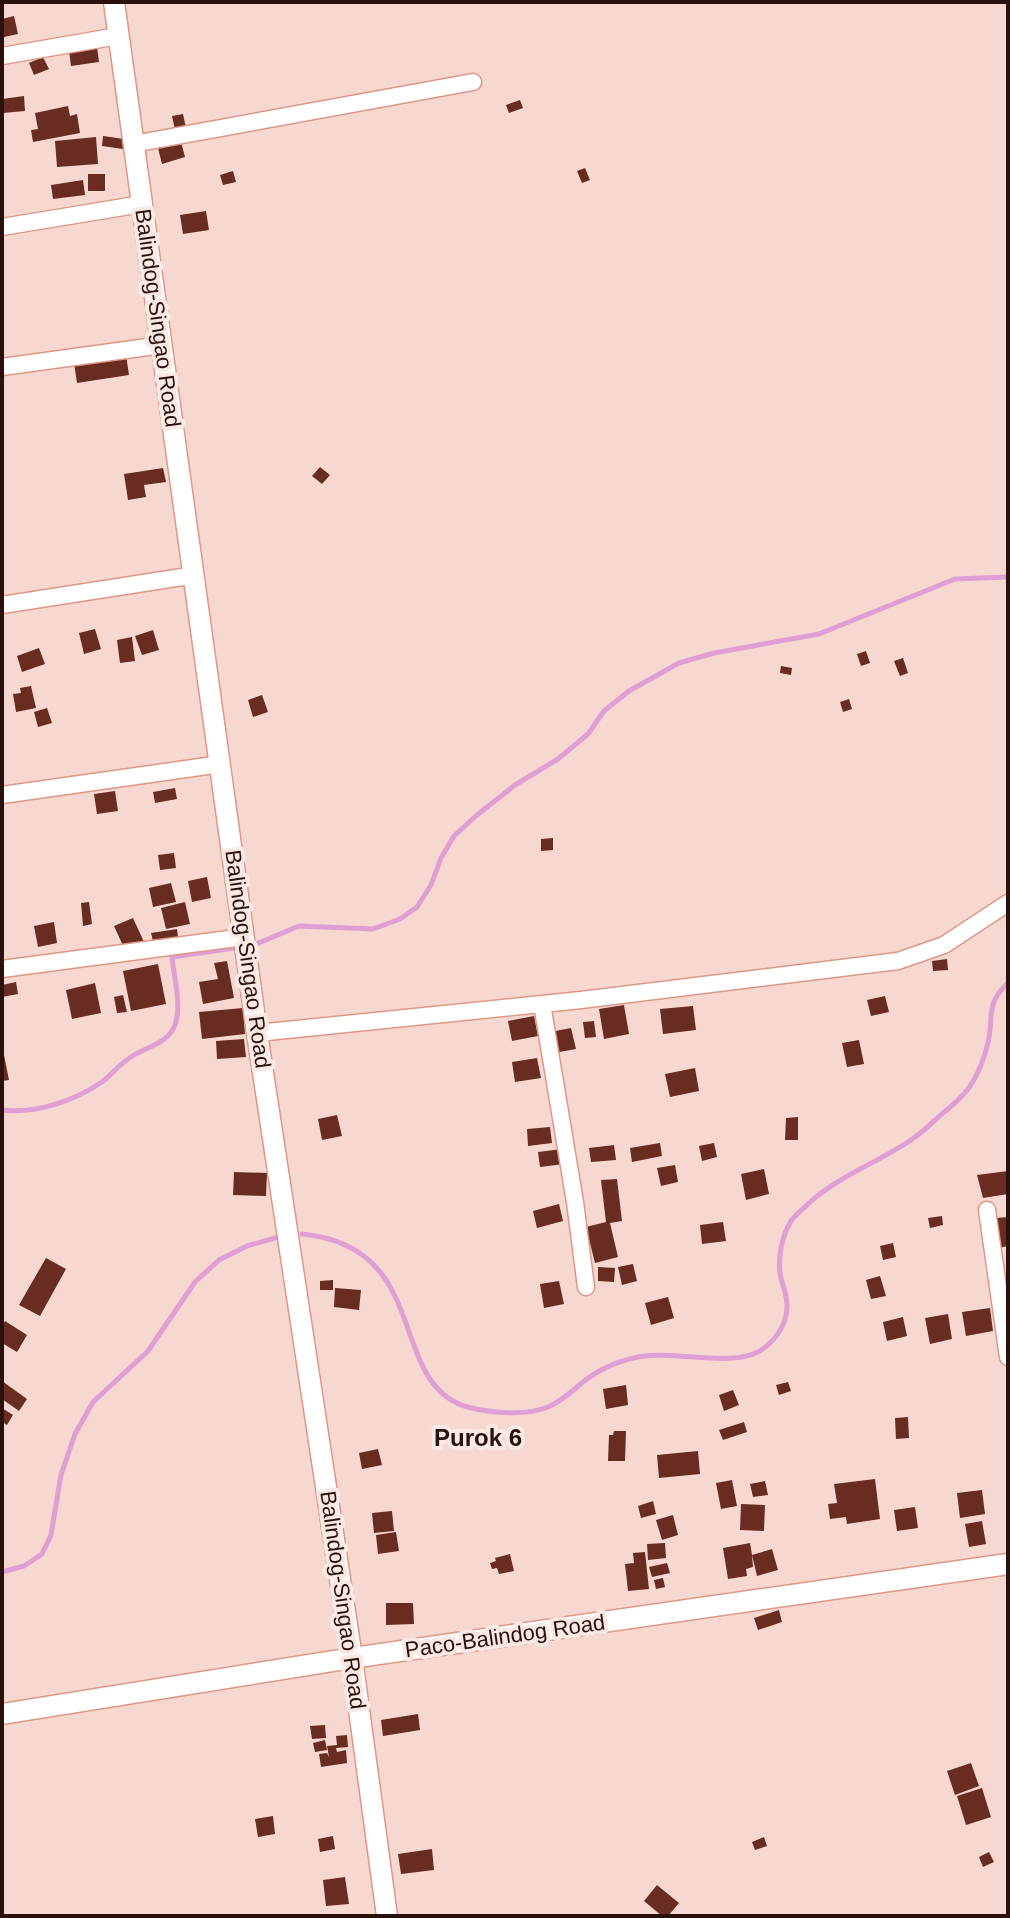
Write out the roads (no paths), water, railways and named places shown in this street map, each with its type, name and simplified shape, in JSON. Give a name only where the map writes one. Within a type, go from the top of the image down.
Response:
[{"type":"street","name":"Balindog-Singao Road","points":[[114,2],[257,1033],[352,1658],[387,1916]]},
{"type":"street","points":[[2,56],[118,36]]},
{"type":"street","points":[[133,144],[473,82]]},
{"type":"street","points":[[2,227],[142,204]]},
{"type":"street","points":[[2,367],[162,345]]},
{"type":"street","points":[[2,605],[195,575]]},
{"type":"street","points":[[2,795],[221,764]]},
{"type":"street","points":[[257,1033],[542,1004],[898,961],[944,945],[1008,903]]},
{"type":"street","points":[[2,969],[244,937]]},
{"type":"street","points":[[542,1004],[586,1287]]},
{"type":"street","points":[[987,1210],[1008,1357]]},
{"type":"street","name":"Paco-Balindog Road","points":[[2,1714],[352,1658],[1008,1564]]},
{"type":"waterway","points":[[254,945],[299,926],[373,929],[400,919],[417,907],[454,836],[515,785],[558,759],[588,734],[604,711],[629,691],[679,663],[714,653],[819,634],[955,579],[1008,577]]},
{"type":"waterway","points":[[2,1110],[41,1108],[79,1095],[102,1082],[131,1057],[162,1041],[172,1031],[177,1017],[178,1000],[172,957],[235,948]]},
{"type":"waterway","points":[[302,1234],[344,1244],[373,1264],[391,1289],[427,1374],[444,1395],[471,1408],[510,1413],[539,1410],[558,1402],[602,1370],[638,1357],[732,1358],[758,1352],[777,1336],[784,1321],[787,1305],[780,1260],[783,1240],[791,1221],[832,1185],[915,1137],[963,1095],[975,1079],[988,1043],[993,1004],[1008,983]]},
{"type":"waterway","points":[[2,1572],[24,1566],[42,1554],[51,1535],[61,1475],[75,1434],[93,1402],[148,1351],[195,1282],[219,1260],[247,1246],[275,1238]]},
{"type":"district","name":"Purok 6","points":[[478,1437]]}]
